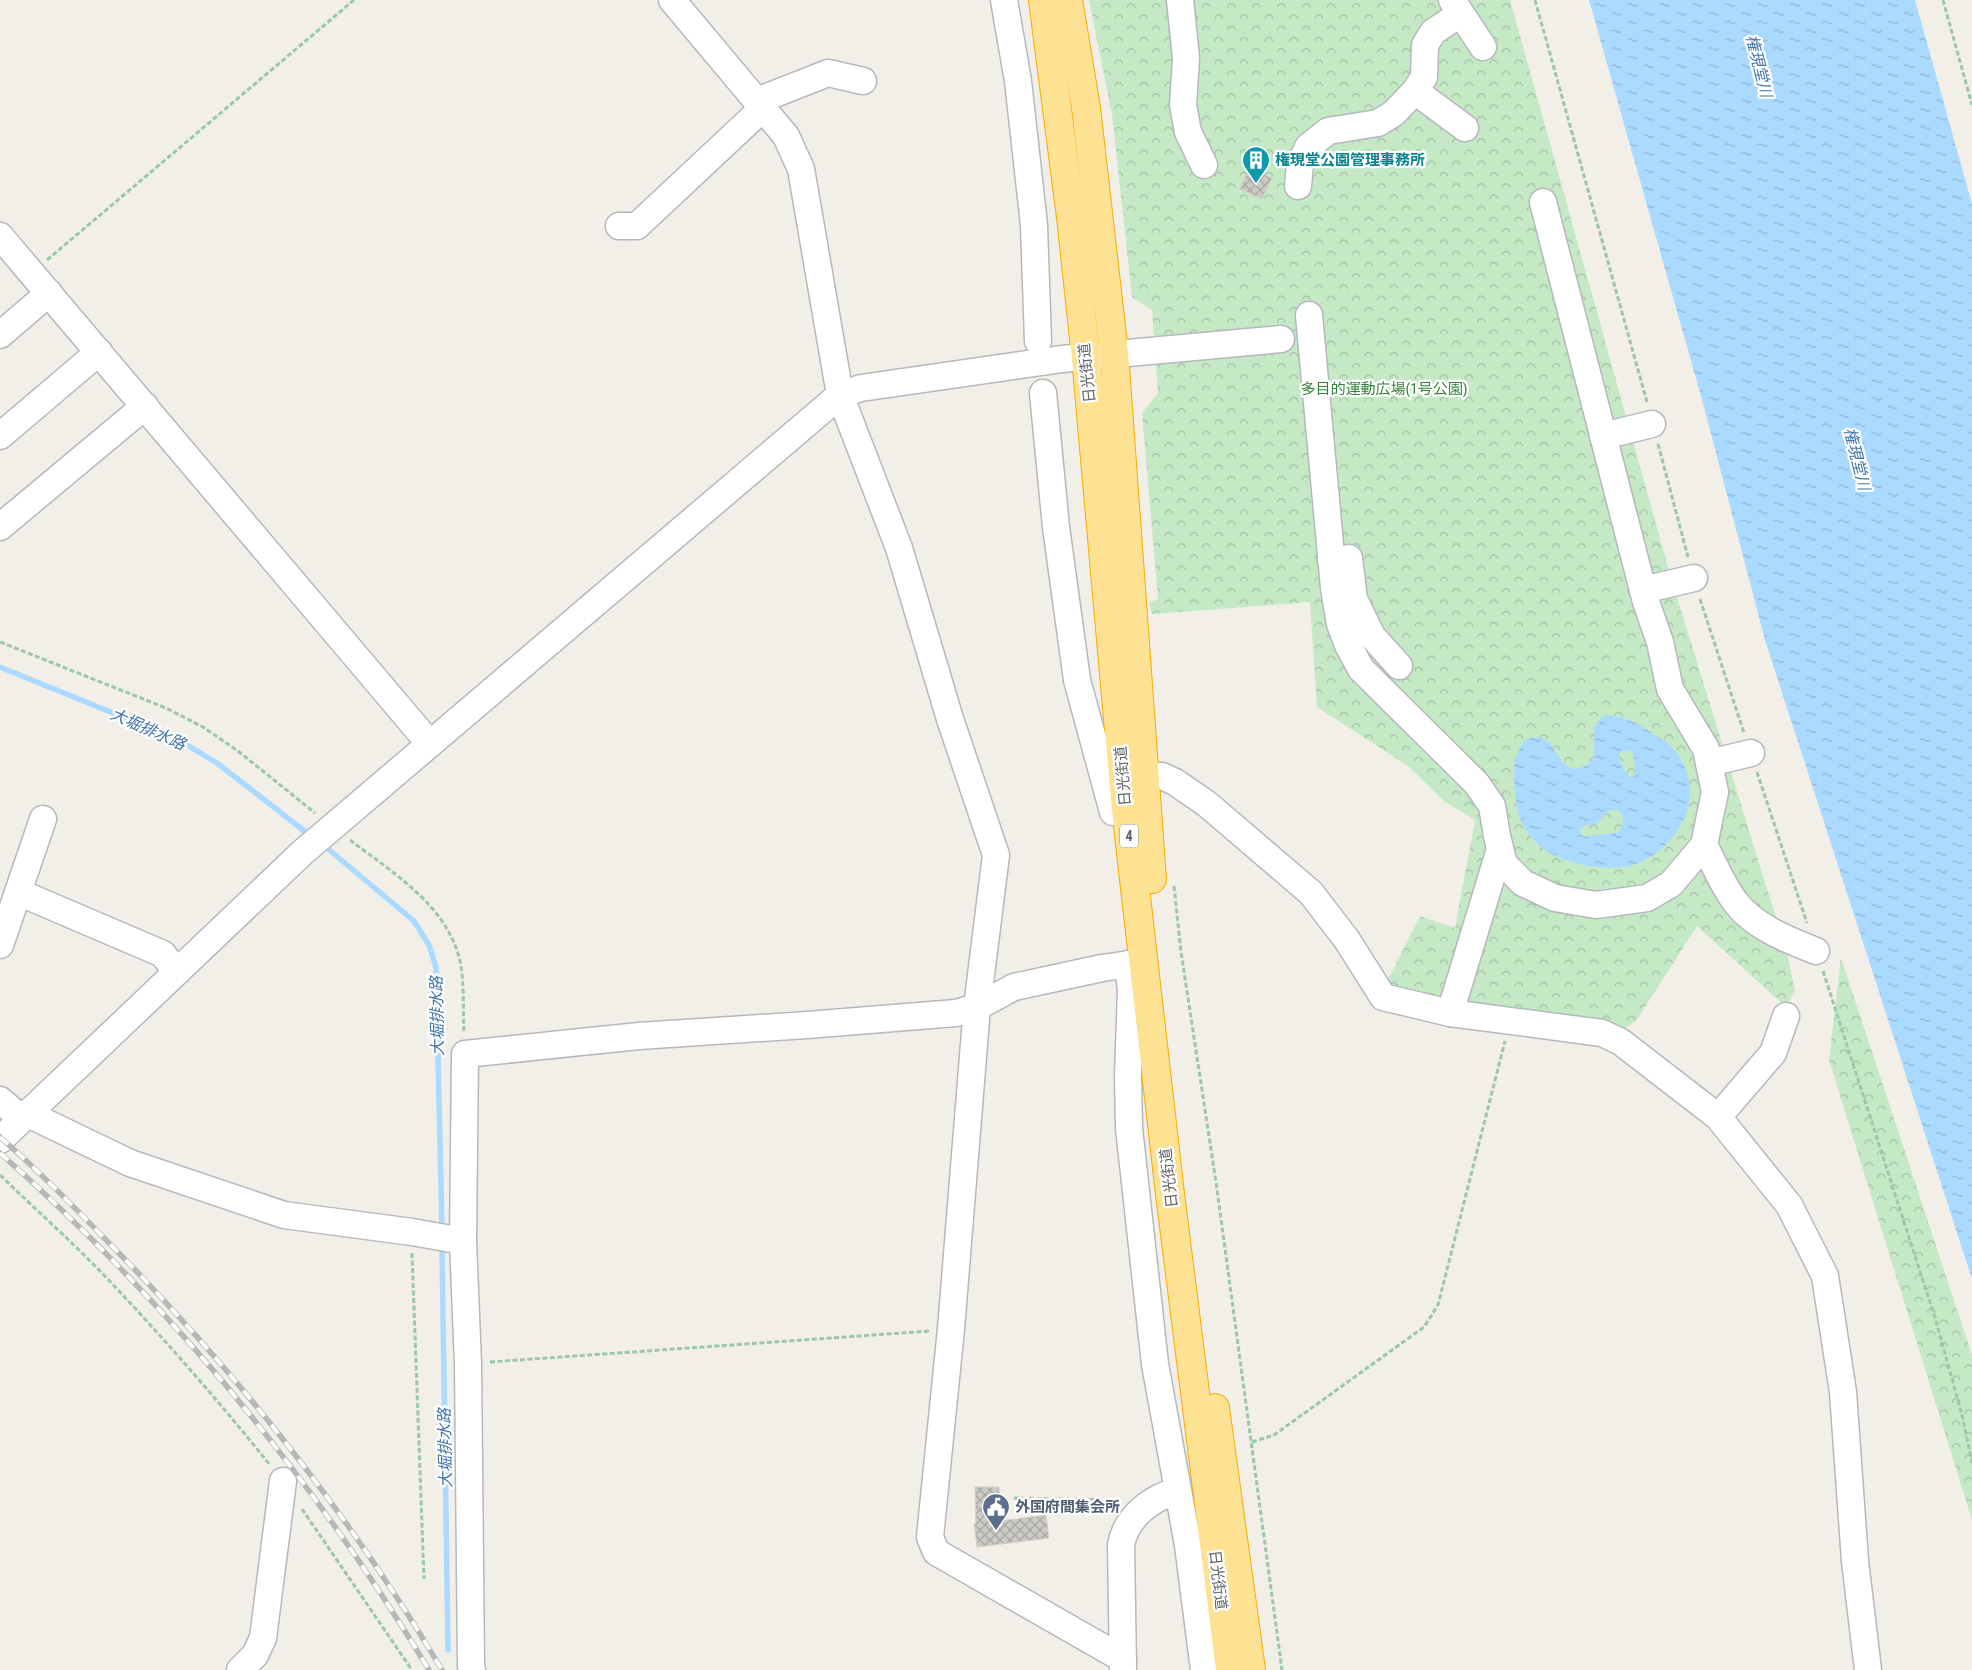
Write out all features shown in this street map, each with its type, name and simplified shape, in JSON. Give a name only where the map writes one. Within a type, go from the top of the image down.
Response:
[{"type":"highway","name":"日光街道","points":[[1043,0],[1070,207],[1134,776],[1155,908],[1184,1168],[1250,1670]]},
{"type":"highway","name":"日光街道","points":[[1068,0],[1086,108],[1114,353],[1134,776],[1126,809],[1136,963],[1230,1670]]},
{"type":"street","points":[[672,0],[786,136],[801,169],[840,395],[899,548],[950,719],[996,855],[977,1007],[951,1329],[930,1537],[936,1552],[1123,1664]]},
{"type":"street","points":[[1004,0],[1018,82],[1034,224],[1038,342]]},
{"type":"street","points":[[1180,0],[1186,58],[1183,105],[1188,132],[1204,166]]},
{"type":"street","points":[[1298,186],[1300,164],[1308,148],[1321,137],[1328,132],[1378,123],[1394,113],[1415,91],[1424,77],[1425,45],[1433,32],[1456,7],[1483,47]]},
{"type":"street","points":[[619,226],[637,226],[760,105],[828,72],[863,81]]},
{"type":"street","points":[[1415,91],[1465,128]]},
{"type":"street","points":[[1309,315],[1331,561],[1340,624],[1348,645],[1361,669],[1477,784],[1492,806],[1504,864],[1523,883],[1555,898],[1596,905],[1647,898],[1671,884],[1704,845],[1715,792],[1706,750],[1670,689],[1660,642],[1643,590],[1543,202]]},
{"type":"street","points":[[0,237],[430,744]]},
{"type":"street","points":[[0,335],[49,293]]},
{"type":"street","points":[[0,1140],[303,852],[840,395],[861,388],[1114,353],[1281,339]]},
{"type":"street","points":[[0,436],[99,352]]},
{"type":"street","points":[[1043,393],[1056,527],[1077,680],[1113,812],[1126,809]]},
{"type":"street","points":[[0,527],[145,406]]},
{"type":"street","points":[[1603,436],[1652,424]]},
{"type":"street","points":[[1331,561],[1349,558],[1354,598],[1372,636],[1399,666]]},
{"type":"street","points":[[1643,590],[1694,578]]},
{"type":"street","points":[[1709,763],[1751,753]]},
{"type":"street","points":[[1134,776],[1162,776],[1175,782],[1207,804],[1311,893],[1347,940],[1383,997],[1450,1013],[1602,1032],[1621,1042],[1718,1117],[1790,1205],[1825,1276],[1843,1392],[1855,1561],[1868,1670]]},
{"type":"street","points":[[0,945],[10,903],[43,820]]},
{"type":"street","points":[[1704,845],[1734,901],[1751,917],[1780,937],[1816,950]]},
{"type":"street","points":[[1450,1013],[1500,850]]},
{"type":"street","points":[[10,903],[163,954],[176,972]]},
{"type":"street","points":[[472,1670],[470,1666],[468,1364],[463,1242],[464,1054],[639,1036],[956,1013],[977,1007],[1014,987],[1136,963],[1131,990],[1128,1077],[1129,1128],[1155,1364],[1188,1545],[1204,1670]]},
{"type":"street","points":[[1718,1117],[1773,1053],[1786,1016]]},
{"type":"street","points":[[0,1100],[24,1116],[130,1163],[284,1215],[412,1232],[463,1242]]},
{"type":"street","points":[[240,1670],[255,1655],[264,1638],[283,1481]]},
{"type":"street","points":[[1123,1664],[1121,1545],[1123,1533],[1129,1523],[1153,1501],[1163,1495],[1178,1491]]},
{"type":"path","points":[[32,273],[354,0]]},
{"type":"path","points":[[1943,0],[1972,105]]},
{"type":"path","points":[[0,642],[166,708],[203,727],[238,751],[328,830],[406,882],[426,900],[444,924],[456,946],[462,973],[464,1054]]},
{"type":"path","points":[[1174,883],[1181,952],[1216,1182],[1282,1670]]},
{"type":"path","points":[[1252,1442],[1274,1435],[1424,1327],[1438,1305],[1510,1022]]},
{"type":"path","points":[[0,1175],[100,1272],[170,1346],[223,1406],[283,1481],[412,1670]]},
{"type":"path","points":[[412,1232],[424,1579]]},
{"type":"path","points":[[468,1364],[951,1329]]},
{"type":"path","points":[[1014,1498],[1153,1501]]},
{"type":"green space","name":"多目的運動広場(1号公園)","points":[[1089,0],[1510,0],[1671,578],[1788,957],[1795,991],[1786,1007],[1697,926],[1636,1021],[1624,1029],[1461,1010],[1385,986],[1420,916],[1455,928],[1475,820],[1444,801],[1408,766],[1317,707],[1310,602],[1152,614],[1149,603],[1158,599],[1142,413],[1158,393],[1152,310],[1132,297],[1112,114]]},
{"type":"green space","points":[[1841,958],[1972,1355],[1972,1520],[1829,1060]]},
{"type":"water","name":"権現堂川","points":[[1589,0],[1915,0],[1972,204],[1972,1279],[1765,640],[1704,407]]},
{"type":"water","points":[[1608,715],[1632,721],[1668,743],[1680,758],[1686,770],[1689,783],[1688,808],[1684,820],[1677,831],[1652,856],[1625,867],[1608,868],[1583,865],[1550,853],[1536,842],[1525,828],[1516,802],[1515,763],[1521,746],[1527,739],[1536,737],[1546,740],[1568,767],[1580,768],[1588,764],[1594,756],[1594,728],[1601,718]],"holes":[[[1628,750],[1633,754],[1636,774],[1630,778],[1621,764],[1619,755],[1621,752]],[[1616,809],[1622,814],[1623,823],[1619,832],[1584,837],[1581,835],[1580,829],[1582,827],[1596,823],[1606,813]]]},
{"type":"building","name":"権現堂公園管理事務所","points":[[1249,168],[1272,178],[1262,199],[1240,189]]},
{"type":"building","points":[[975,1487],[999,1487],[1000,1521],[1046,1515],[1049,1538],[977,1547],[974,1524],[976,1524]]},
{"type":"waterway","name":"大堀排水路","points":[[0,667],[177,739],[217,763],[307,833]]},
{"type":"waterway","name":"大堀排水路","points":[[327,848],[414,921],[429,945],[436,967],[442,1230]]},
{"type":"waterway","name":"大堀排水路","points":[[442,1246],[448,1650]]},
{"type":"railway","points":[[0,1137],[57,1190],[158,1294],[247,1395],[330,1501],[407,1612],[442,1670]]},
{"type":"railway","points":[[0,1153],[62,1210],[122,1270],[179,1331],[234,1395],[287,1461],[337,1529],[429,1670]]},
{"type":"place","name":"権現堂公園管理事務所","points":[[1256,184]]},
{"type":"place","name":"外国府間集会所","points":[[996,1531]]}]
